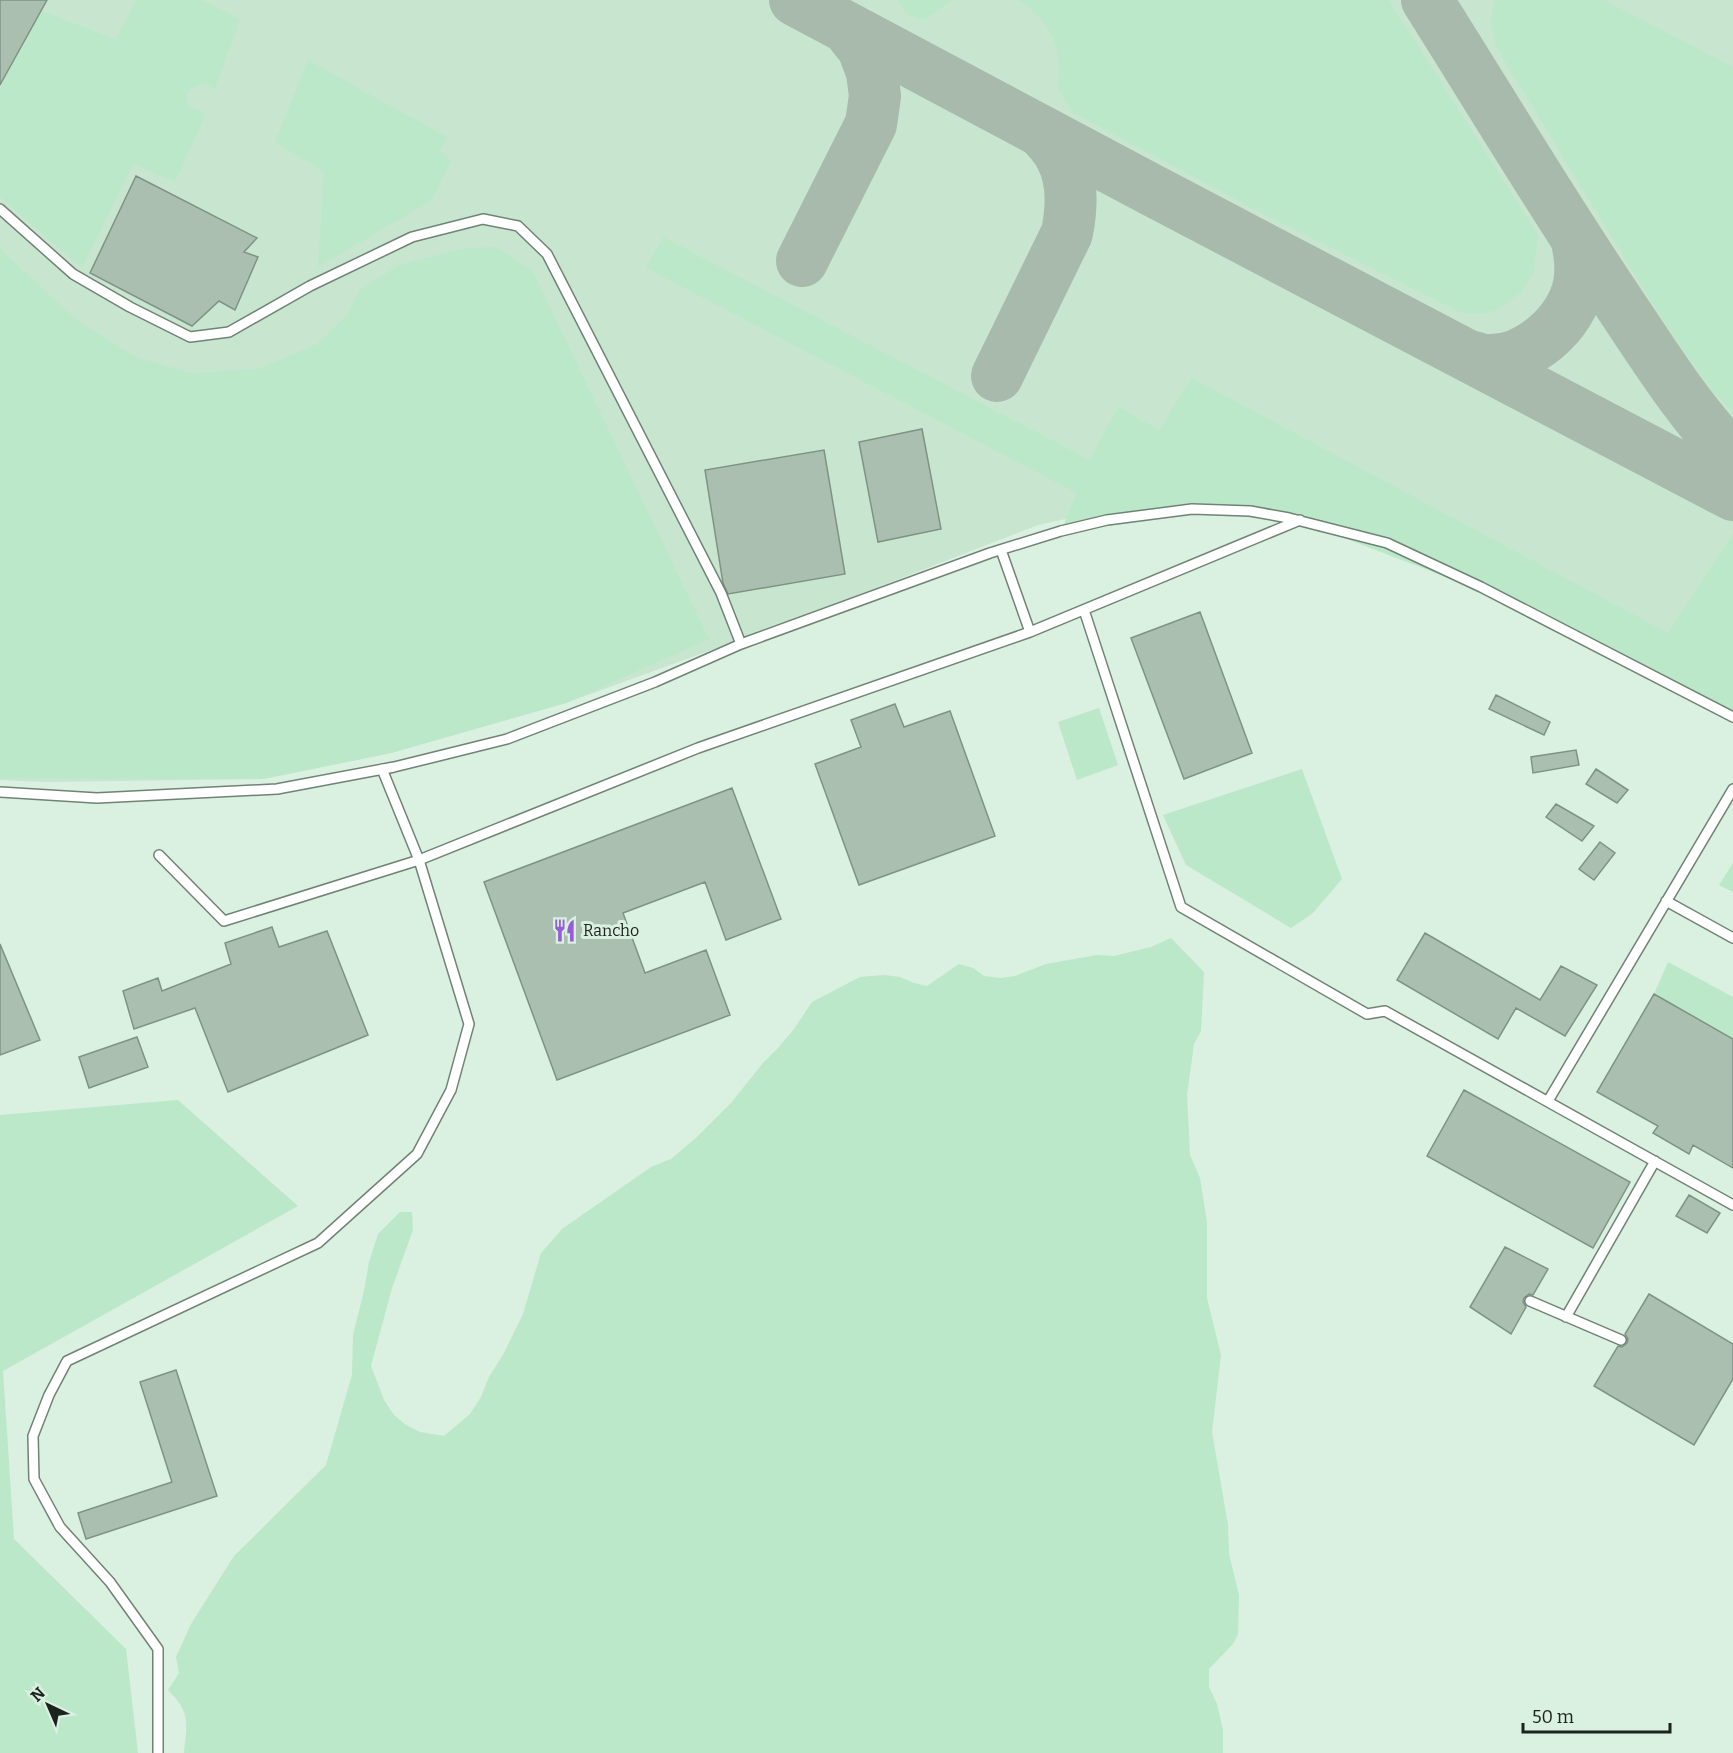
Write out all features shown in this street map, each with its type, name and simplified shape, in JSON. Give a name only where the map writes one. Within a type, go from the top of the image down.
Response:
[{"type":"lane","points":[[0,209],[73,274],[130,307],[190,337],[229,332],[310,286],[412,237],[483,219],[518,226],[547,254],[721,593],[741,644]]},
{"type":"lane","points":[[0,792],[97,798],[277,789],[382,769],[507,739],[655,682],[741,644],[1001,550],[1061,531],[1107,520],[1192,508],[1250,511],[1300,520],[1387,543],[1481,587],[1733,717]]},
{"type":"lane","points":[[159,855],[224,921],[419,860],[698,748],[1030,632],[1300,520]]},
{"type":"lane","points":[[1001,550],[1030,632]]},
{"type":"lane","points":[[1084,610],[1181,907],[1367,1014],[1385,1011],[1733,1205]]},
{"type":"lane","points":[[158,1753],[158,1649],[110,1582],[60,1527],[34,1479],[33,1436],[49,1395],[67,1361],[318,1243],[417,1154],[451,1090],[469,1024],[419,860],[382,769]]},
{"type":"lane","points":[[1548,1101],[1733,789]]},
{"type":"lane","points":[[1666,901],[1733,938]]},
{"type":"lane","points":[[1566,1317],[1655,1161]]},
{"type":"lane","points":[[1530,1301],[1621,1340]]},
{"type":"shaded area","points":[[0,0],[1733,0],[1733,706],[1351,521],[1171,496],[1038,525],[791,621],[566,703],[391,753],[263,779],[46,782],[0,780]]},
{"type":"shaded area","points":[[136,0],[202,0],[240,19],[215,89],[203,83],[186,93],[188,106],[206,114],[175,182],[133,164],[82,268],[0,197],[0,81],[41,11],[116,39]]},
{"type":"shaded area","points":[[897,0],[952,0],[924,20],[907,14]]},
{"type":"shaded area","points":[[1016,0],[1389,0],[1538,235],[1534,272],[1521,292],[1497,310],[1479,314],[1462,313],[1248,206],[1072,112],[1059,87],[1059,63],[1051,34],[1033,11]]},
{"type":"shaded area","points":[[1494,0],[1604,0],[1733,67],[1733,412],[1713,392],[1669,331],[1504,60],[1492,31],[1491,17]]},
{"type":"shaded area","points":[[308,60],[447,137],[440,151],[451,161],[431,201],[318,267],[324,172],[275,142]]},
{"type":"shaded area","points":[[663,237],[1090,460],[1118,407],[1159,430],[1192,378],[1668,633],[1733,533],[1733,713],[1506,600],[1300,521],[1192,509],[1061,531],[1077,493],[646,268]]},
{"type":"shaded area","points":[[496,247],[532,270],[709,639],[566,703],[391,753],[263,779],[0,778],[0,249],[78,321],[136,357],[191,373],[258,369],[317,344],[347,316],[360,290],[399,265],[465,248]]},
{"type":"shaded area","points":[[1099,708],[1118,765],[1077,780],[1058,722]]},
{"type":"shaded area","points":[[1302,769],[1342,879],[1313,913],[1291,928],[1186,865],[1163,815]]},
{"type":"shaded area","points":[[1733,863],[1733,892],[1719,885]]},
{"type":"shaded area","points":[[1171,938],[1204,972],[1201,1031],[1194,1044],[1187,1095],[1190,1155],[1200,1178],[1207,1222],[1207,1298],[1221,1355],[1212,1432],[1228,1525],[1229,1554],[1239,1595],[1238,1634],[1233,1644],[1209,1669],[1209,1687],[1217,1704],[1223,1730],[1223,1753],[184,1753],[186,1718],[181,1705],[168,1690],[179,1673],[176,1657],[191,1624],[234,1556],[326,1465],[352,1375],[353,1335],[369,1262],[378,1234],[400,1212],[412,1212],[413,1230],[392,1288],[371,1366],[384,1400],[394,1415],[406,1425],[420,1432],[444,1436],[470,1414],[481,1397],[489,1377],[504,1353],[523,1314],[541,1253],[562,1229],[651,1167],[671,1159],[697,1137],[731,1103],[778,1048],[812,1002],[860,977],[884,975],[900,977],[927,986],[959,964],[973,968],[984,976],[1001,978],[1015,976],[1046,964],[1097,955],[1114,956],[1151,947]]},
{"type":"shaded area","points":[[1668,962],[1733,997],[1733,1039],[1654,994]]},
{"type":"shaded area","points":[[178,1100],[298,1206],[3,1371],[14,1539],[126,1649],[138,1753],[0,1753],[0,1115]]},
{"type":"building","points":[[0,0],[47,0],[0,85]]},
{"type":"building","points":[[136,176],[257,238],[244,252],[258,257],[235,310],[219,301],[192,326],[90,273]]},
{"type":"building","points":[[922,429],[941,529],[878,542],[859,442]]},
{"type":"building","points":[[824,450],[845,574],[728,594],[723,583],[705,470]]},
{"type":"building","points":[[1200,612],[1252,753],[1184,779],[1131,638]]},
{"type":"building","points":[[1496,695],[1550,722],[1544,735],[1489,709]]},
{"type":"building","points":[[895,704],[904,727],[950,711],[995,836],[859,885],[815,764],[861,747],[851,720]]},
{"type":"building","points":[[1576,750],[1579,765],[1533,773],[1531,757]]},
{"type":"building","points":[[1596,769],[1628,790],[1617,803],[1586,784]]},
{"type":"building","name":"Rancho","points":[[732,788],[781,919],[726,940],[705,882],[623,913],[645,973],[706,950],[730,1015],[557,1080],[484,882]]},
{"type":"building","points":[[1556,804],[1594,826],[1582,841],[1546,817]]},
{"type":"building","points":[[1600,842],[1615,853],[1594,880],[1579,869]]},
{"type":"building","points":[[272,927],[279,947],[327,931],[368,1035],[228,1092],[195,1008],[134,1029],[123,991],[158,978],[162,991],[231,964],[225,943]]},
{"type":"building","points":[[1425,933],[1540,1000],[1561,966],[1597,985],[1565,1036],[1516,1008],[1498,1039],[1397,980]]},
{"type":"building","points":[[0,944],[40,1040],[0,1055]]},
{"type":"building","points":[[1654,994],[1733,1039],[1733,1168],[1693,1145],[1689,1154],[1653,1133],[1658,1126],[1597,1092]]},
{"type":"building","points":[[137,1037],[148,1067],[89,1088],[79,1057]]},
{"type":"building","points":[[1464,1090],[1630,1182],[1593,1248],[1427,1156]]},
{"type":"building","points":[[1689,1195],[1720,1213],[1707,1233],[1676,1216]]},
{"type":"building","points":[[1505,1247],[1548,1269],[1533,1295],[1529,1294],[1524,1298],[1523,1302],[1526,1307],[1511,1334],[1470,1307]]},
{"type":"building","points":[[1649,1294],[1733,1344],[1733,1379],[1694,1445],[1594,1386],[1618,1346],[1622,1347],[1627,1343],[1628,1339],[1625,1334]]},
{"type":"building","points":[[176,1370],[217,1496],[86,1539],[78,1513],[172,1482],[140,1382]]},
{"type":"taxiway","points":[[795,0],[1733,495]]},
{"type":"taxiway","points":[[1427,0],[1568,226],[1644,341],[1686,401],[1733,457]]},
{"type":"taxiway","points":[[802,261],[871,124],[875,96],[872,72],[863,48],[847,28]]},
{"type":"taxiway","points":[[997,376],[1067,233],[1070,214],[1067,173],[1058,152],[1043,133]]},
{"type":"taxiway","points":[[1469,356],[1487,360],[1502,359],[1518,354],[1532,347],[1558,326],[1575,299],[1579,284],[1580,261],[1576,238]]},
{"type":"place","name":"Rancho","points":[[565,930]]}]
